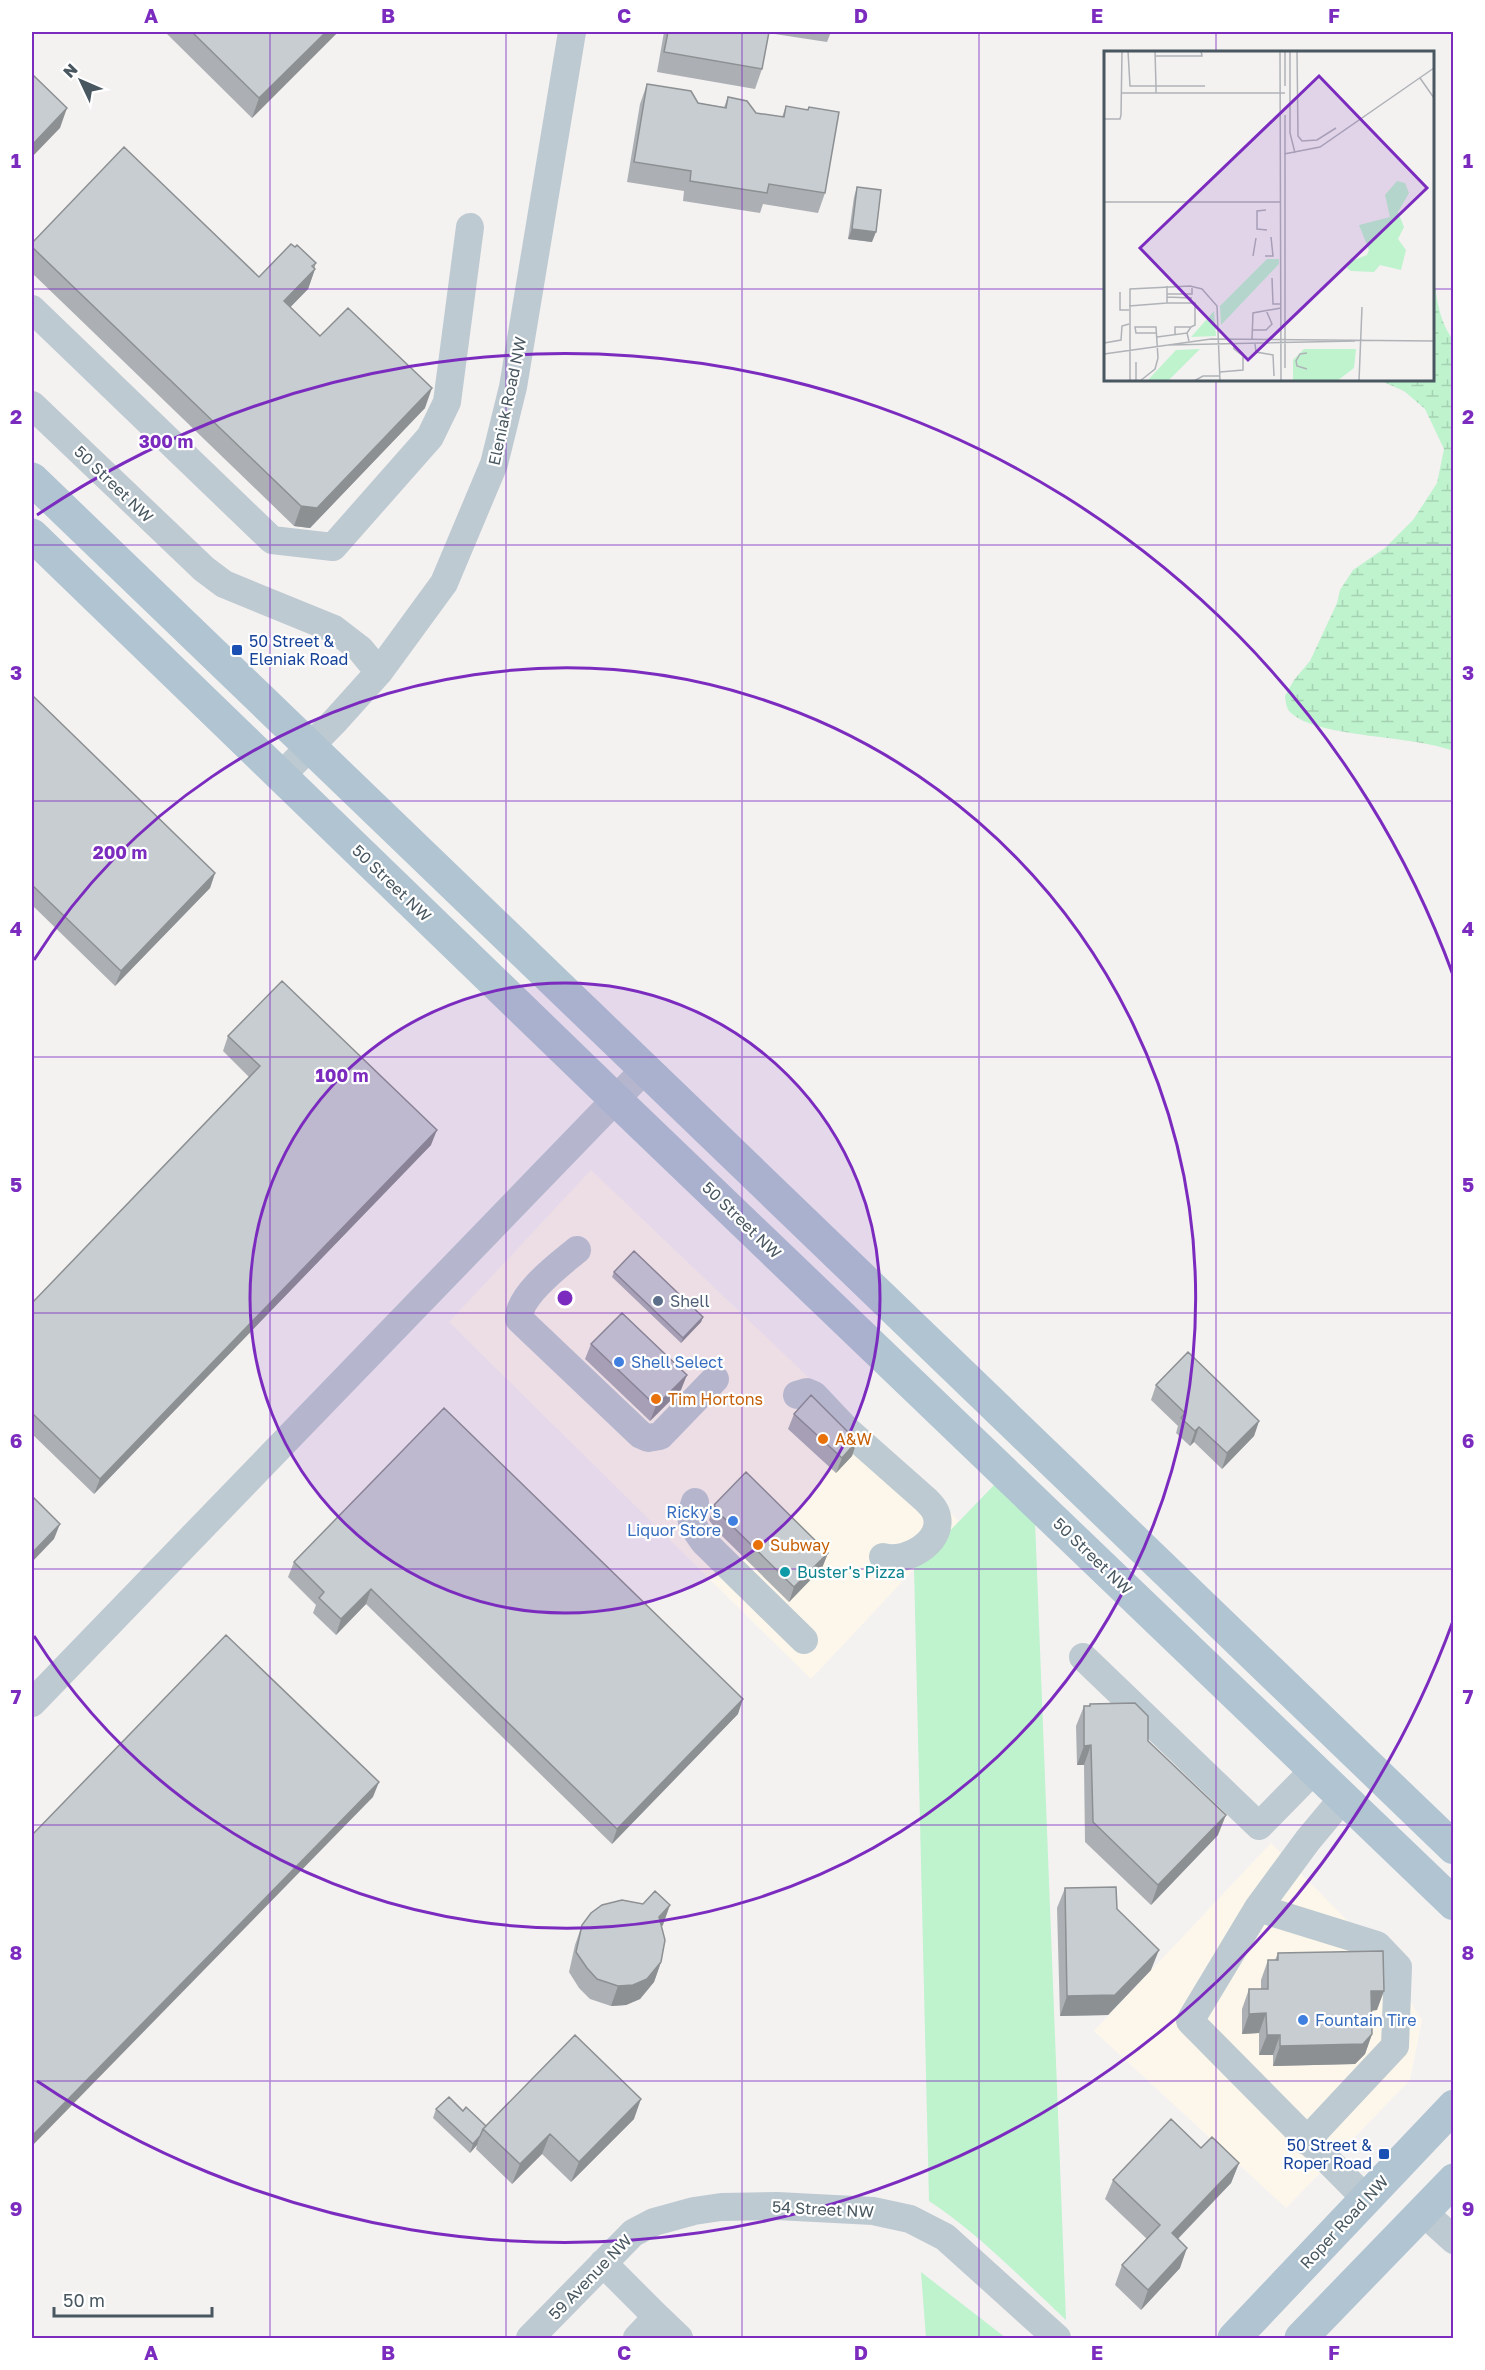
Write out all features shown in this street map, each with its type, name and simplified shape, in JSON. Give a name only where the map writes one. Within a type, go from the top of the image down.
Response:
[{"type":"main road","points":[[32,480],[1453,1848]]},
{"type":"main road","name":"50 Street NW","points":[[32,535],[616,1100],[1454,1904]]},
{"type":"main road","points":[[1421,1873],[1454,1929]]},
{"type":"main road","name":"Roper Road NW","points":[[1234,2338],[1453,2106]]},
{"type":"main road","points":[[1301,2338],[1454,2180]]},
{"type":"street","name":"Eleniak Road NW","points":[[281,776],[311,747],[379,672],[444,583],[494,464],[513,387],[572,32]]},
{"type":"street","points":[[32,309],[272,540],[333,547],[430,437],[447,402],[470,227]]},
{"type":"street","name":"50 Street NW","points":[[32,405],[204,569],[224,584],[334,628],[360,649],[379,672]]},
{"type":"street","points":[[32,1703],[645,1070]]},
{"type":"street","points":[[577,1250],[532,1291],[522,1304],[519,1319],[641,1435],[660,1436],[715,1379]]},
{"type":"street","points":[[797,1395],[807,1392],[822,1401],[848,1431],[926,1500],[935,1512],[937,1527],[931,1538],[919,1550],[908,1557],[896,1560],[883,1557]]},
{"type":"street","points":[[695,1502],[690,1517],[704,1542],[804,1640]]},
{"type":"street","points":[[1083,1658],[1259,1826],[1314,1770]]},
{"type":"street","points":[[1343,1798],[1308,1840],[1258,1908],[1190,2021],[1306,2141],[1366,2199]]},
{"type":"street","points":[[1258,1908],[1377,1945],[1398,1967],[1395,2046],[1306,2141]]},
{"type":"street","name":"54 Street NW","points":[[654,2222],[694,2211],[721,2207],[777,2206],[873,2211],[909,2219],[945,2237],[1057,2338]]},
{"type":"street","points":[[1423,2212],[1454,2240]]},
{"type":"street","name":"59 Avenue NW","points":[[530,2338],[633,2233],[654,2222]]},
{"type":"street","points":[[603,2263],[679,2338]]},
{"type":"street","points":[[637,2338],[657,2318]]},
{"type":"shaded area","points":[[591,1170],[959,1521],[811,1679],[449,1322]]},
{"type":"shaded area","points":[[1271,1843],[1378,1952],[1422,2020],[1410,2080],[1286,2208],[1094,2031]]},
{"type":"green space","points":[[1434,270],[1440,312],[1454,341],[1453,751],[1415,742],[1322,727],[1304,721],[1291,713],[1285,696],[1294,680],[1310,661],[1337,603],[1340,590],[1353,570],[1385,548],[1413,520],[1437,483],[1444,449],[1425,409],[1404,391],[1381,381],[1434,381]]},
{"type":"green space","points":[[996,1483],[1035,1520],[1066,2320],[983,2242],[929,2201],[914,1568]]},
{"type":"green space","points":[[921,2272],[1006,2338],[926,2338]]},
{"type":"building","points":[[192,32],[326,32],[259,98]]},
{"type":"building","points":[[668,32],[769,32],[762,69],[664,52]]},
{"type":"building","points":[[32,74],[67,108],[32,145]]},
{"type":"building","points":[[647,84],[691,91],[698,103],[726,108],[728,97],[747,101],[756,113],[784,117],[786,106],[839,112],[825,193],[769,184],[767,193],[690,181],[691,171],[634,162]]},
{"type":"building","points":[[124,147],[259,277],[291,244],[295,247],[297,245],[316,263],[312,266],[315,269],[284,301],[320,336],[348,308],[432,388],[317,508],[301,506],[32,247],[32,243]]},
{"type":"building","points":[[857,187],[881,190],[876,232],[852,229]]},
{"type":"building","points":[[32,695],[215,873],[121,971],[32,885]]},
{"type":"building","points":[[282,981],[437,1130],[100,1479],[32,1413],[32,1303],[260,1066],[228,1036]]},
{"type":"building","name":"Shell","points":[[634,1251],[703,1317],[683,1338],[614,1272]]},
{"type":"building","points":[[622,1313],[687,1375],[656,1406],[591,1344]]},
{"type":"building","points":[[1188,1352],[1259,1421],[1227,1453],[1199,1427],[1195,1431],[1181,1418],[1185,1413],[1156,1385]]},
{"type":"building","points":[[811,1395],[857,1441],[842,1458],[794,1414]]},
{"type":"building","points":[[444,1408],[743,1699],[617,1829],[371,1589],[341,1619],[319,1598],[324,1592],[294,1562]]},
{"type":"building","points":[[746,1472],[828,1553],[794,1587],[722,1516],[714,1505]]},
{"type":"building","points":[[32,1496],[60,1524],[32,1553]]},
{"type":"building","points":[[226,1635],[379,1782],[32,2136],[32,1835]]},
{"type":"building","points":[[1135,1703],[1148,1716],[1148,1741],[1226,1815],[1158,1885],[1093,1822],[1091,1745],[1084,1746],[1084,1706]]},
{"type":"building","points":[[1116,1887],[1117,1909],[1159,1950],[1115,1995],[1067,1996],[1065,1888]]},
{"type":"building","points":[[655,1891],[670,1905],[659,1917],[665,1940],[661,1962],[647,1979],[633,1985],[618,1986],[597,1979],[576,1952],[582,1925],[591,1913],[602,1905],[622,1900],[643,1904]]},
{"type":"building","name":"Fountain Tire","points":[[1383,1951],[1384,1991],[1371,1991],[1372,2034],[1363,2044],[1280,2046],[1280,2035],[1267,2035],[1266,2013],[1249,2014],[1249,1989],[1268,1989],[1268,1960],[1278,1960],[1278,1953]]},
{"type":"building","points":[[575,2035],[641,2099],[579,2162],[550,2134],[520,2164],[483,2129]]},
{"type":"building","points":[[449,2097],[463,2111],[466,2107],[486,2126],[473,2144],[436,2109]]},
{"type":"building","points":[[1171,2119],[1201,2148],[1212,2137],[1239,2163],[1172,2233],[1187,2248],[1148,2290],[1122,2265],[1160,2225],[1113,2180]]},
{"type":"place","name":"50 Street & Eleniak Road","points":[[237,650]]},
{"type":"place","name":"Shell","points":[[658,1301]]},
{"type":"place","name":"Shell Select","points":[[619,1362]]},
{"type":"place","name":"Tim Hortons","points":[[656,1399]]},
{"type":"place","name":"A&W","points":[[823,1439]]},
{"type":"place","name":"Ricky's Liquor Store","points":[[733,1521]]},
{"type":"place","name":"Subway","points":[[758,1545]]},
{"type":"place","name":"Buster's Pizza","points":[[785,1572]]},
{"type":"place","name":"Fountain Tire","points":[[1303,2020]]},
{"type":"place","name":"50 Street & Roper Road","points":[[1384,2154]]}]
